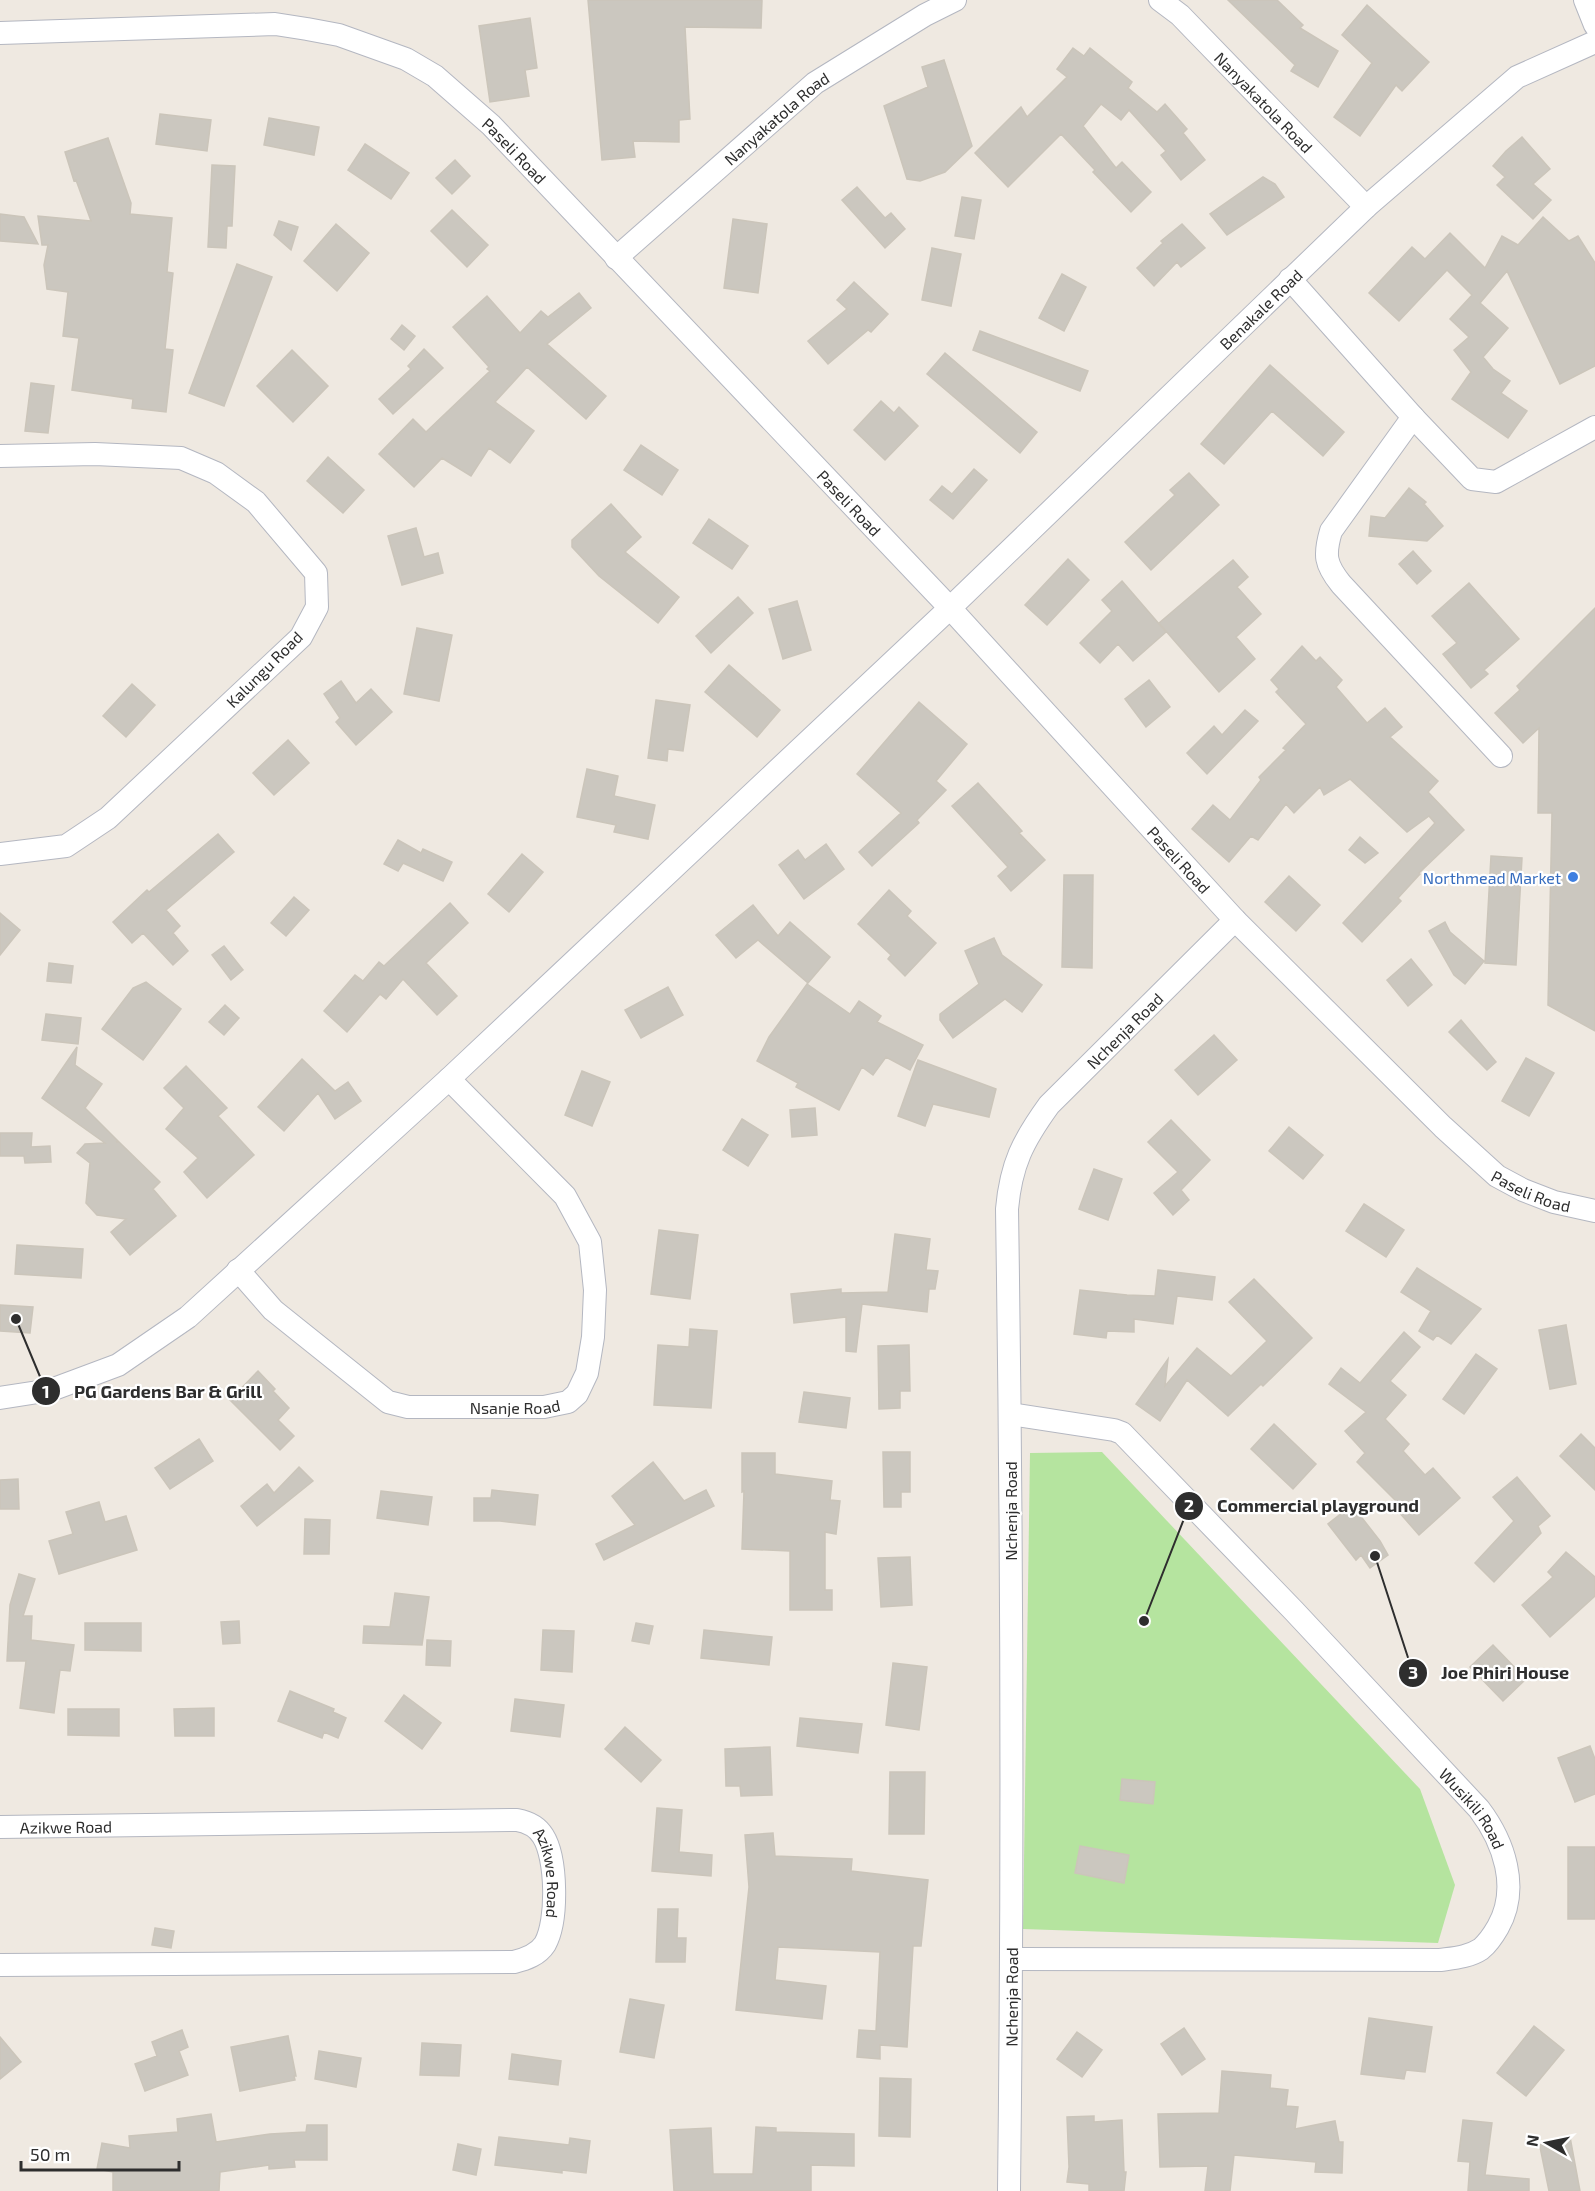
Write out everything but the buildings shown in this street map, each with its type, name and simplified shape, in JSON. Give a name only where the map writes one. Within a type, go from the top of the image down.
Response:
[{"type":"street","name":"Nanyakatola Road","points":[[616,258],[815,83],[925,15],[955,0]]},
{"type":"street","name":"Nanyakatola Road","points":[[1160,0],[1180,15],[1366,207]]},
{"type":"street","points":[[1585,0],[1595,25]]},
{"type":"street","name":"Paseli Road","points":[[0,33],[275,24],[339,35],[406,59],[435,76],[491,125],[951,608],[1235,920],[1443,1127],[1497,1176],[1523,1191],[1554,1202],[1595,1211]]},
{"type":"street","name":"Benakale Road","points":[[0,1398],[51,1390],[118,1365],[188,1317],[449,1079],[951,608],[1366,207],[1517,77],[1595,42]]},
{"type":"street","points":[[1290,279],[1413,417],[1472,479],[1496,482],[1595,427]]},
{"type":"street","points":[[1413,417],[1331,531],[1326,547],[1326,559],[1330,570],[1341,584],[1501,756]]},
{"type":"street","name":"Kalungu Road","points":[[0,456],[95,454],[181,458],[216,473],[256,502],[316,573],[317,607],[301,637],[108,818],[66,846],[0,854]]},
{"type":"street","name":"Nchenja Road","points":[[1009,2191],[1012,1959],[1008,1192],[1016,1162],[1027,1137],[1049,1104],[1235,920]]},
{"type":"street","name":"Nsanje Road","points":[[238,1270],[273,1310],[388,1402],[408,1407],[544,1407],[568,1402],[577,1394],[586,1373],[593,1337],[595,1290],[590,1242],[560,1190],[449,1079]]},
{"type":"street","name":"Wusikili Road","points":[[1010,1414],[1122,1433],[1294,1611],[1479,1809],[1492,1825],[1502,1848],[1508,1891],[1504,1915],[1493,1935],[1480,1949],[1462,1957],[1440,1960],[1012,1959]]},
{"type":"street","name":"Azikwe Road","points":[[0,1827],[517,1820],[531,1823],[544,1836],[550,1851],[554,1897],[551,1924],[545,1944],[531,1956],[514,1962],[0,1965]]},
{"type":"green space","points":[[1102,1452],[1420,1789],[1455,1885],[1438,1943],[1023,1929],[1030,1453]]},
{"type":"place","name":"Northmead Market","points":[[1573,877]]},
{"type":"place","name":"PG Gardens Bar & Grill","points":[[16,1319]]},
{"type":"place","name":"Joe Phiri House","points":[[1375,1556]]},
{"type":"place","name":"Commercial playground","points":[[1144,1621]]}]
